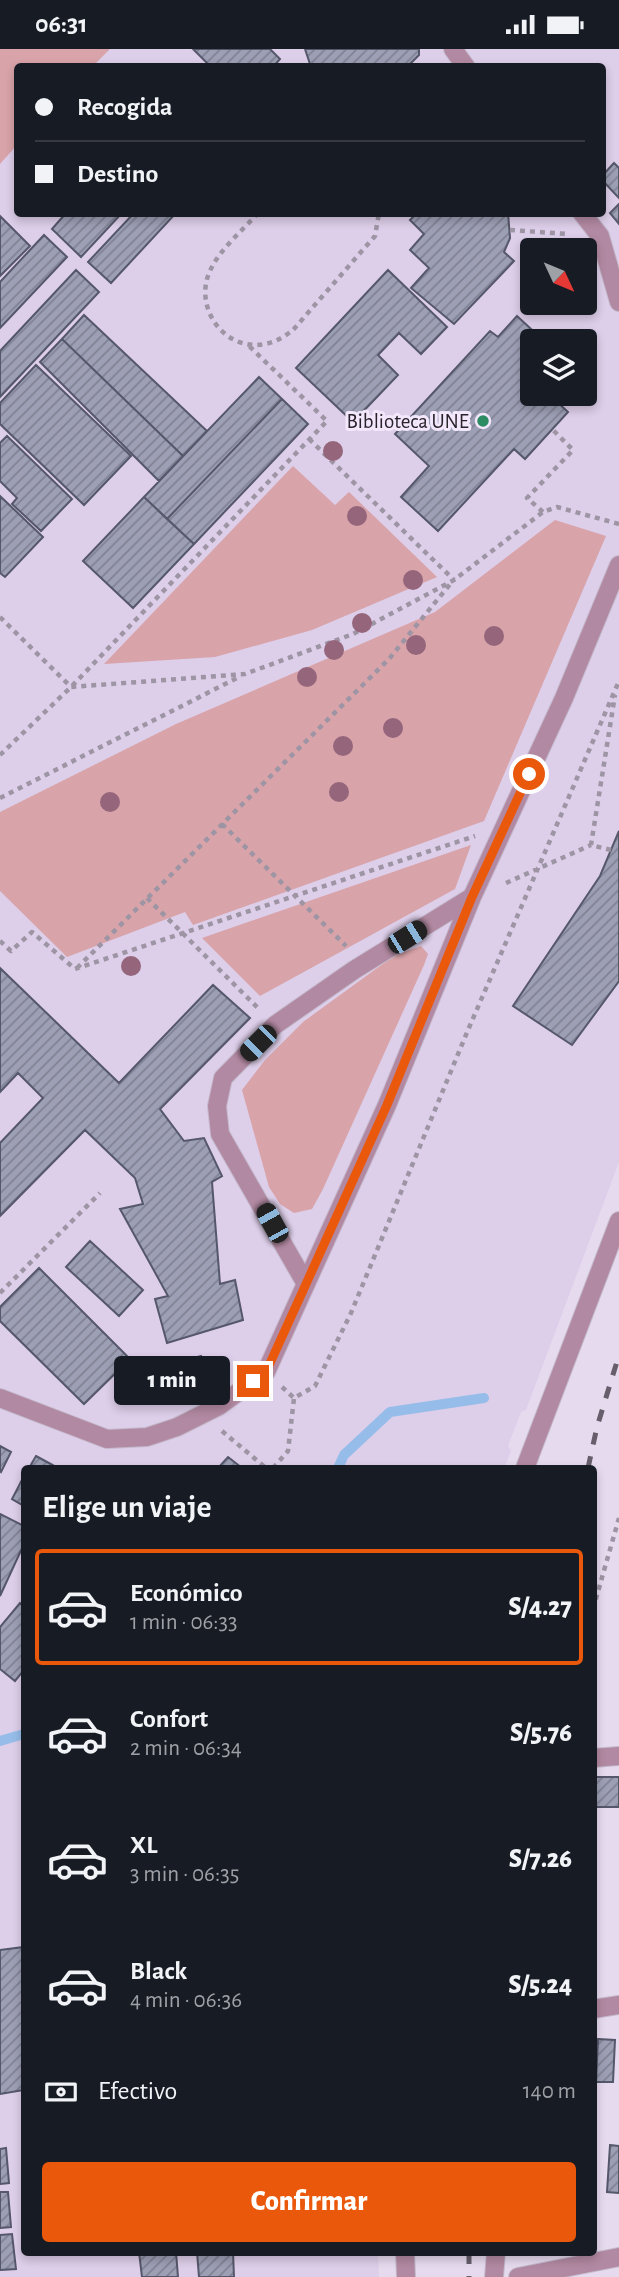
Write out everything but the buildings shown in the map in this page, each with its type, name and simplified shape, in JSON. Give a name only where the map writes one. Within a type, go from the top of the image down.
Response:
[{"type":"street","points":[[585,217],[619,261]]},
{"type":"street","points":[[600,236],[619,302]]},
{"type":"street","points":[[0,1398],[107,1439],[147,1437],[177,1427],[219,1406],[266,1372],[387,1105],[472,897],[564,698],[619,565]]},
{"type":"street","points":[[306,1284],[220,1133],[217,1106],[223,1078],[275,1025],[364,964],[472,897]]},
{"type":"street","points":[[527,1465],[619,1221]]},
{"type":"street","points":[[597,1758],[619,1756]]},
{"type":"street","points":[[597,2008],[619,2005]]},
{"type":"street","points":[[405,2256],[406,2277]]},
{"type":"street","points":[[494,2277],[496,2256]]},
{"type":"street","points":[[518,2277],[619,2257]]},
{"type":"path","points":[[254,217],[219,257],[210,270],[205,286],[205,302],[210,317],[220,331],[233,340],[248,345],[264,345],[293,330],[375,236],[378,217]]},
{"type":"path","points":[[510,230],[600,236]]},
{"type":"path","points":[[0,755],[71,687],[327,421],[248,345]]},
{"type":"path","points":[[543,512],[527,498],[573,450],[552,429]]},
{"type":"path","points":[[309,439],[454,580]]},
{"type":"path","points":[[0,797],[245,674],[354,634],[454,580],[543,512],[556,507],[619,524]]},
{"type":"path","points":[[75,969],[389,659],[454,580]]},
{"type":"path","points":[[0,617],[71,687],[245,674]]},
{"type":"path","points":[[591,845],[618,684]]},
{"type":"path","points":[[294,1398],[315,1386],[351,1313],[463,1042],[618,684]]},
{"type":"path","points":[[222,824],[364,964]]},
{"type":"path","points":[[75,969],[505,826]]},
{"type":"path","points":[[472,897],[591,845],[611,850]]},
{"type":"path","points":[[147,898],[275,1025]]},
{"type":"path","points":[[0,941],[11,951],[32,932],[75,969]]},
{"type":"path","points":[[0,1293],[100,1193]]},
{"type":"path","points":[[266,1372],[294,1398]]},
{"type":"path","points":[[276,1465],[288,1451],[294,1398]]},
{"type":"path","points":[[202,1414],[262,1465]]},
{"type":"path","points":[[597,1595],[619,1518]]},
{"type":"shaded area","points":[[0,49],[619,49],[619,1162],[526,1410],[521,1412],[508,1446],[511,1451],[505,1465],[21,1465],[21,2256],[378,2256],[379,2277],[0,2277]]},
{"type":"shaded area","points":[[0,49],[110,49],[96,63],[14,63],[14,148],[0,164]]},
{"type":"shaded area","points":[[293,466],[335,505],[349,492],[437,577],[312,630],[215,657],[104,664]]},
{"type":"shaded area","points":[[555,520],[606,536],[484,821],[193,925],[185,912],[67,957],[0,891],[0,812],[176,724],[435,612]]},
{"type":"shaded area","points":[[471,845],[455,889],[260,996],[202,938]]},
{"type":"shaded area","points":[[421,946],[428,954],[424,965],[323,1189],[312,1209],[294,1213],[280,1204],[269,1187],[242,1090],[265,1060],[303,1022],[395,955]]},
{"type":"waterway","points":[[339,1465],[344,1455],[390,1412],[484,1398]]},
{"type":"waterway","points":[[0,1741],[21,1735]]},
{"type":"railway","points":[[589,1465],[619,1355]]},
{"type":"railway","points":[[469,2256],[469,2277]]},
{"type":"place","name":"Biblioteca UNE","points":[[483,421]]},
{"type":"route","points":[[253,1381],[266,1372],[387,1105],[472,897],[529,774]]}]
